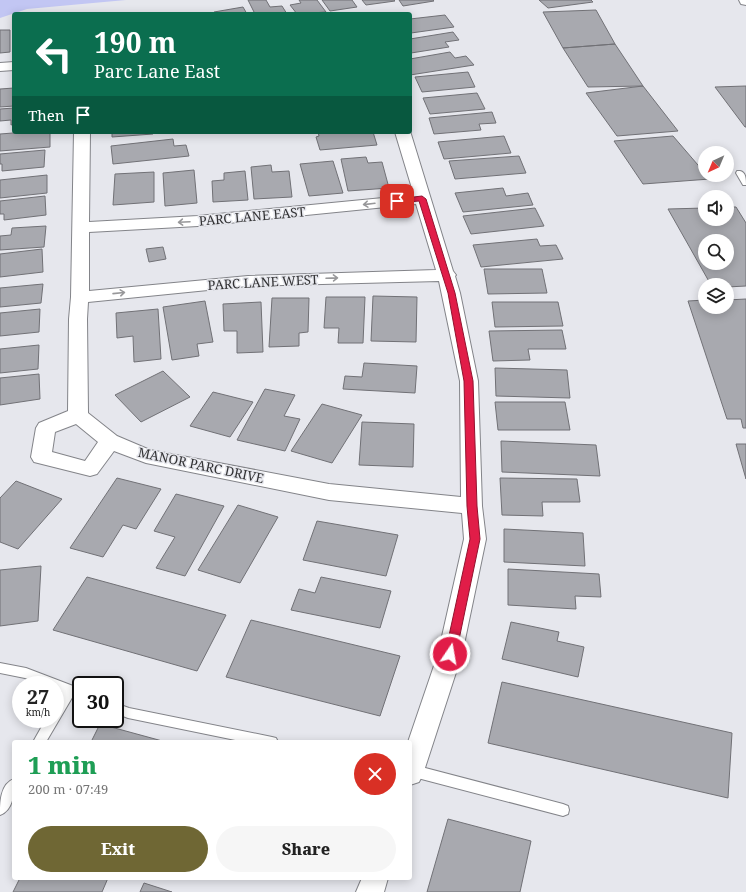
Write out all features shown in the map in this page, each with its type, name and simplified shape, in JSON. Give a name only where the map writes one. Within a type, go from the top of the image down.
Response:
[{"type":"street","points":[[0,67],[12,66]]},
{"type":"street","points":[[82,134],[80,297],[78,319],[78,414],[46,428],[41,457],[90,469],[110,441]]},
{"type":"street","points":[[404,134],[422,199],[447,275],[469,381],[472,506],[475,539],[450,654],[412,765]]},
{"type":"street","name":"PARC LANE EAST","points":[[81,227],[198,221],[422,199]]},
{"type":"street","name":"PARC LANE WEST","points":[[80,297],[248,280],[447,275]]},
{"type":"street","name":"MANOR PARC DRIVE","points":[[78,414],[110,441],[146,456],[329,492],[472,506]]},
{"type":"street","points":[[370,892],[374,880]]},
{"type":"lane","points":[[740,173],[746,183]]},
{"type":"lane","points":[[0,668],[26,672],[72,690]]},
{"type":"lane","points":[[64,705],[72,696]]},
{"type":"lane","points":[[124,711],[262,740]]},
{"type":"lane","points":[[40,740],[48,728]]},
{"type":"lane","points":[[412,772],[563,810]]},
{"type":"lane","points":[[0,809],[12,788]]},
{"type":"shaded area","points":[[0,0],[126,0],[27,9],[12,12],[12,14],[0,18]]},
{"type":"building","points":[[248,0],[266,0],[270,7],[282,6],[286,12],[254,12]]},
{"type":"building","points":[[299,0],[317,0],[326,12],[295,12],[290,5],[301,3]]},
{"type":"building","points":[[322,0],[352,0],[357,7],[330,11]]},
{"type":"building","points":[[362,0],[394,0],[395,1],[366,5]]},
{"type":"building","points":[[399,0],[433,0],[434,1],[403,6]]},
{"type":"building","points":[[539,0],[591,0],[593,2],[548,8]]},
{"type":"building","points":[[243,7],[246,12],[214,12]]},
{"type":"building","points":[[596,10],[615,44],[563,48],[543,12]]},
{"type":"building","points":[[445,15],[454,27],[412,33],[412,19]]},
{"type":"building","points":[[0,30],[10,30],[10,52],[0,53]]},
{"type":"building","points":[[453,32],[459,40],[445,42],[449,47],[412,53],[412,39]]},
{"type":"building","points":[[615,44],[643,86],[588,87],[563,48]]},
{"type":"building","points":[[450,52],[455,58],[466,56],[474,65],[412,75],[412,59]]},
{"type":"building","points":[[468,72],[475,87],[422,92],[415,77]]},
{"type":"building","points":[[643,86],[678,131],[617,136],[586,93]]},
{"type":"building","points":[[746,86],[746,127],[745,127],[715,87]]},
{"type":"building","points":[[12,88],[12,106],[0,107],[0,89]]},
{"type":"building","points":[[477,93],[485,109],[430,114],[423,98]]},
{"type":"building","points":[[12,108],[12,125],[11,120],[0,121],[0,109]]},
{"type":"building","points":[[492,112],[496,123],[479,124],[481,130],[434,134],[429,118]]},
{"type":"building","points":[[0,134],[50,134],[50,147],[0,151]]},
{"type":"building","points":[[112,134],[153,134],[112,137]]},
{"type":"building","points":[[318,134],[374,134],[377,145],[320,150],[316,137],[319,136]]},
{"type":"building","points":[[504,136],[511,153],[444,159],[438,142]]},
{"type":"building","points":[[673,136],[698,165],[698,180],[643,184],[614,141]]},
{"type":"building","points":[[173,139],[174,146],[186,145],[189,156],[113,164],[111,146]]},
{"type":"building","points":[[45,150],[44,167],[2,171],[0,154]]},
{"type":"building","points":[[519,156],[526,173],[455,179],[449,161]]},
{"type":"building","points":[[366,157],[368,163],[382,162],[389,188],[348,191],[341,159]]},
{"type":"building","points":[[333,161],[343,193],[309,196],[300,164]]},
{"type":"building","points":[[271,165],[272,172],[289,171],[292,197],[254,199],[251,167]]},
{"type":"building","points":[[194,170],[197,203],[165,206],[163,173]]},
{"type":"building","points":[[245,171],[248,200],[213,202],[212,181],[224,180],[224,173]]},
{"type":"building","points":[[154,172],[154,202],[113,205],[115,174]]},
{"type":"building","points":[[47,175],[47,193],[0,198],[0,180]]},
{"type":"building","points":[[503,188],[506,196],[528,193],[533,205],[463,212],[455,193]]},
{"type":"building","points":[[45,196],[46,215],[4,220],[4,214],[0,214],[0,201]]},
{"type":"building","points":[[734,207],[736,207],[746,223],[746,286],[734,287],[734,278],[707,278],[703,270],[734,270],[734,234],[698,234],[698,262],[668,209],[698,208],[698,226],[734,226]]},
{"type":"building","points":[[535,208],[544,226],[471,234],[463,216]]},
{"type":"building","points":[[46,226],[44,247],[0,250],[0,236],[11,235],[12,228]]},
{"type":"building","points":[[537,239],[540,246],[556,245],[563,259],[481,267],[473,245]]},
{"type":"building","points":[[163,247],[166,259],[149,262],[146,249]]},
{"type":"building","points":[[42,249],[43,272],[0,277],[0,254]]},
{"type":"building","points":[[484,269],[542,269],[547,293],[488,294]]},
{"type":"building","points":[[43,284],[41,303],[0,307],[0,288]]},
{"type":"building","points":[[373,296],[417,297],[416,342],[371,341]]},
{"type":"building","points":[[326,297],[365,297],[363,343],[338,343],[339,328],[324,328]]},
{"type":"building","points":[[272,298],[309,298],[308,332],[299,333],[299,346],[269,347]]},
{"type":"building","points":[[746,299],[746,428],[743,428],[741,419],[727,419],[688,301],[698,300],[698,314],[734,314],[734,300]]},
{"type":"building","points":[[205,301],[213,342],[197,344],[199,356],[172,360],[163,307]]},
{"type":"building","points":[[261,302],[263,352],[237,353],[237,331],[224,331],[223,304]]},
{"type":"building","points":[[492,302],[558,302],[563,326],[495,327]]},
{"type":"building","points":[[40,309],[39,332],[0,336],[0,313]]},
{"type":"building","points":[[158,309],[161,359],[134,362],[133,336],[117,338],[116,313]]},
{"type":"building","points":[[562,330],[566,349],[528,349],[530,360],[493,361],[489,331]]},
{"type":"building","points":[[39,345],[38,369],[0,373],[0,349]]},
{"type":"building","points":[[364,363],[417,366],[415,393],[343,389],[345,376],[362,377]]},
{"type":"building","points":[[495,368],[567,370],[570,398],[496,396]]},
{"type":"building","points":[[163,371],[190,397],[141,422],[115,395]]},
{"type":"building","points":[[39,374],[40,399],[0,405],[0,378]]},
{"type":"building","points":[[265,389],[295,395],[284,416],[300,419],[285,451],[237,440]]},
{"type":"building","points":[[213,392],[253,402],[230,437],[190,426]]},
{"type":"building","points":[[495,402],[565,402],[570,430],[498,430]]},
{"type":"building","points":[[322,404],[362,415],[332,463],[291,451]]},
{"type":"building","points":[[362,422],[414,424],[413,467],[359,465]]},
{"type":"building","points":[[501,441],[596,445],[600,476],[502,472]]},
{"type":"building","points":[[736,444],[746,444],[746,479]]},
{"type":"building","points":[[117,478],[161,489],[136,529],[123,525],[103,557],[70,548]]},
{"type":"building","points":[[500,478],[577,479],[580,502],[542,502],[543,516],[502,515]]},
{"type":"building","points":[[16,481],[62,499],[18,549],[0,542],[0,498]]},
{"type":"building","points":[[176,494],[224,506],[185,576],[156,568],[175,537],[154,531]]},
{"type":"building","points":[[238,505],[278,517],[240,583],[198,570]]},
{"type":"building","points":[[317,521],[398,535],[386,576],[303,560]]},
{"type":"building","points":[[504,529],[583,533],[585,566],[504,562]]},
{"type":"building","points":[[41,566],[38,621],[0,626],[0,570]]},
{"type":"building","points":[[508,569],[599,574],[601,597],[575,596],[576,609],[508,605]]},
{"type":"building","points":[[87,577],[226,615],[197,671],[53,630]]},
{"type":"building","points":[[321,577],[391,591],[380,628],[291,610],[299,589],[315,593]]},
{"type":"building","points":[[251,620],[400,656],[380,716],[226,677]]},
{"type":"building","points":[[511,622],[559,632],[557,641],[584,647],[578,677],[502,659]]},
{"type":"building","points":[[502,682],[732,733],[728,798],[488,743]]},
{"type":"building","points":[[98,728],[115,728],[159,740],[92,740]]},
{"type":"building","points":[[448,819],[531,841],[520,892],[427,892]]},
{"type":"building","points":[[19,880],[107,880],[102,892],[13,892]]},
{"type":"building","points":[[144,883],[172,892],[140,892]]},
{"type":"route","points":[[397,201],[422,199],[452,293],[469,381],[472,506],[475,539],[450,654]]}]
